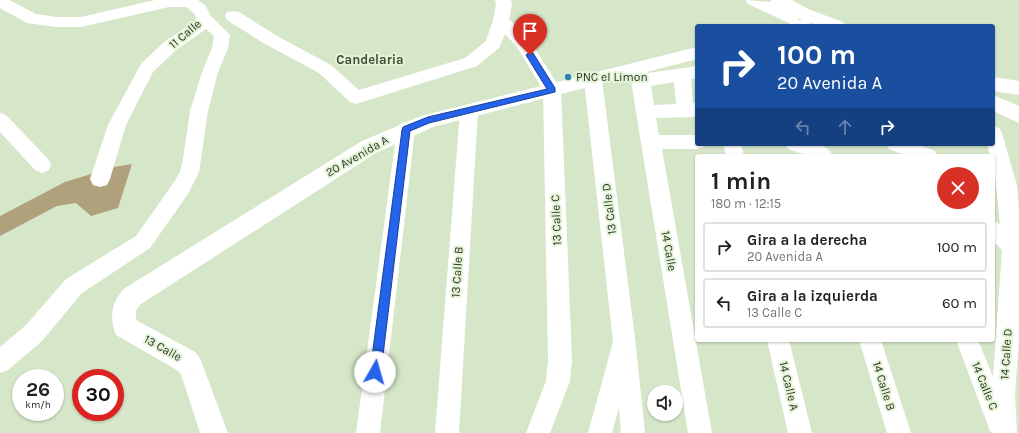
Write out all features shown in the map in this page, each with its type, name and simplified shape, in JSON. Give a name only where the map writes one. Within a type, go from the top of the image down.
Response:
[{"type":"street","points":[[233,16],[272,40],[325,69],[356,97],[471,62],[493,44],[502,20],[504,5],[503,0]]},
{"type":"street","points":[[754,0],[799,24]]},
{"type":"street","points":[[779,0],[802,13],[832,24]]},
{"type":"street","name":"11 Calle","points":[[0,2],[33,19],[56,22],[81,22],[169,2],[190,2],[200,10],[204,18],[202,24],[170,46],[147,68],[117,125],[100,179]]},
{"type":"street","points":[[0,362],[34,332],[74,286],[143,242],[181,188],[189,172],[199,111],[210,72],[220,48],[222,35],[204,18]]},
{"type":"street","name":"13 Calle C","points":[[502,20],[523,43],[552,90],[560,360],[558,381],[538,433]]},
{"type":"street","name":"20 Avenida A","points":[[639,75],[695,54]]},
{"type":"street","points":[[646,112],[691,110],[690,74]]},
{"type":"street","name":"20 Avenida A","points":[[122,314],[126,303],[133,296],[369,147],[406,130],[428,121],[593,80],[639,75],[690,74]]},
{"type":"street","name":"14 Calle","points":[[639,75],[700,433]]},
{"type":"street","name":"13 Calle D","points":[[593,80],[624,338],[633,433]]},
{"type":"street","points":[[995,84],[1019,88]]},
{"type":"street","points":[[1019,95],[1016,97],[1016,107],[1019,111]]},
{"type":"street","points":[[995,103],[1019,116]]},
{"type":"street","name":"13 Calle B","points":[[447,433],[469,111]]},
{"type":"street","points":[[4,130],[42,165]]},
{"type":"street","points":[[368,433],[406,130]]},
{"type":"street","points":[[650,142],[695,142]]},
{"type":"street","points":[[901,146],[923,154]]},
{"type":"street","name":"14 Calle D","points":[[995,158],[1012,247],[1003,395],[1004,433]]},
{"type":"street","points":[[995,231],[1012,247]]},
{"type":"street","name":"13 Calle","points":[[122,314],[126,327],[186,361],[191,367],[214,433]]},
{"type":"street","name":"13 Calle D","points":[[600,433],[602,418],[624,338]]},
{"type":"street","name":"14 Calle A","points":[[778,342],[800,433]]},
{"type":"street","name":"14 Calle B","points":[[871,342],[899,433]]},
{"type":"street","name":"14 Calle C","points":[[967,342],[1004,433]]},
{"type":"shaded area","points":[[132,164],[118,208],[91,216],[76,203],[57,206],[0,236],[0,216],[65,182],[114,167]]},
{"type":"place","name":"PNC el Limon","points":[[568,77]]},
{"type":"district","name":"Candelaria","points":[[370,59]]},
{"type":"route","points":[[375,372],[406,130],[428,121],[552,90],[530,55]]}]
